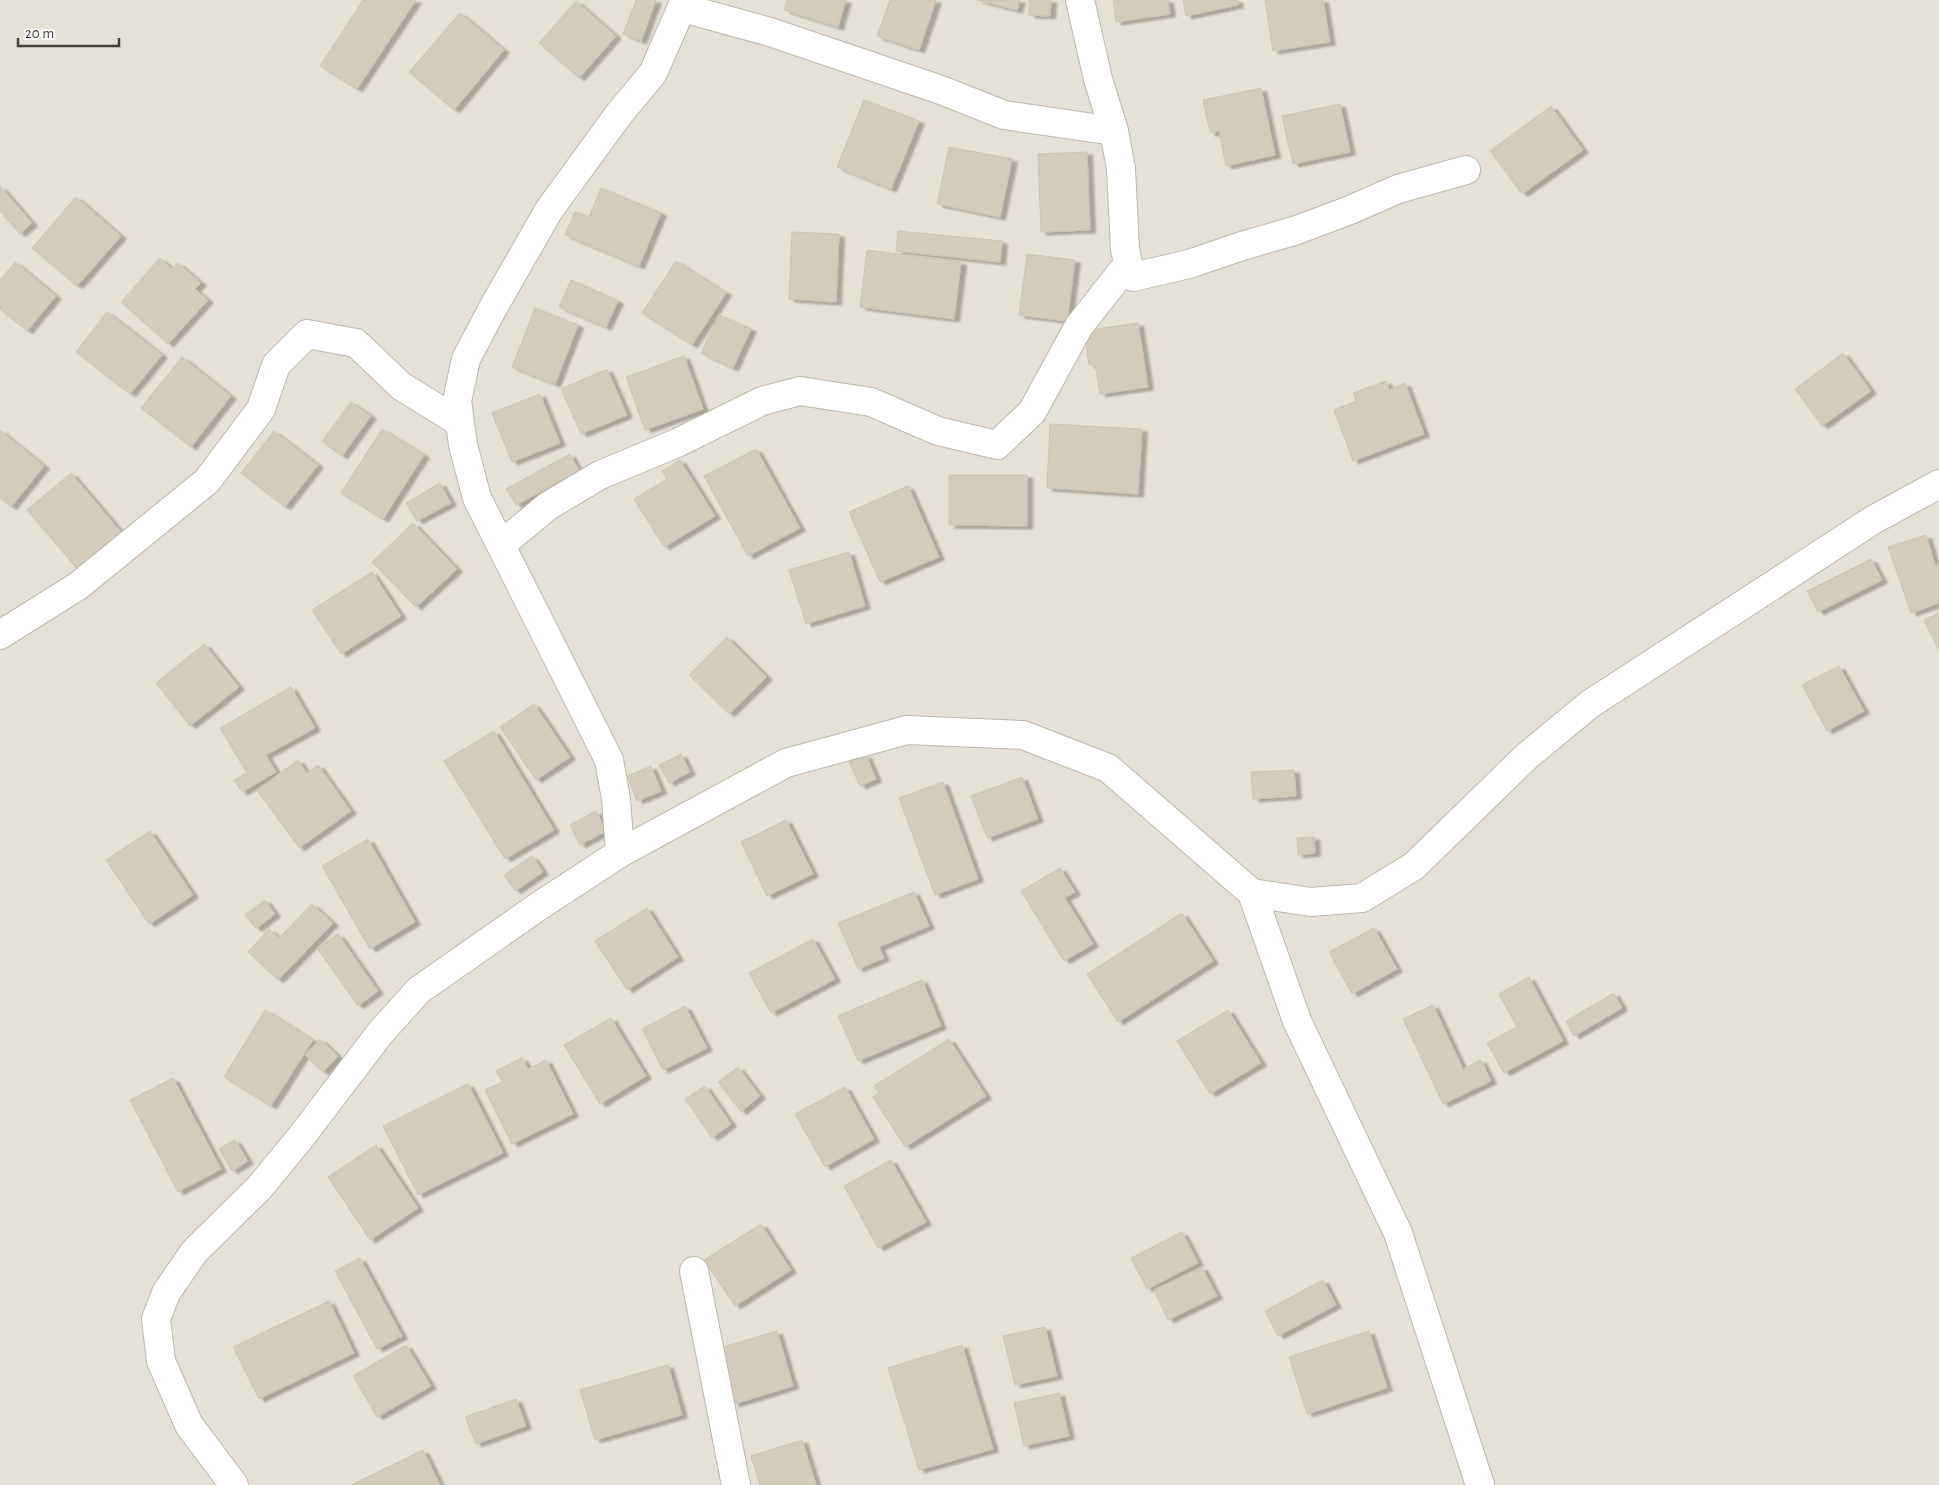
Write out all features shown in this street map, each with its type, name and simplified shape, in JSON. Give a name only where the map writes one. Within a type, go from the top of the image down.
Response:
[{"type":"street","points":[[1080,0],[1098,79],[1114,131],[1121,169],[1124,249],[1133,277],[1189,264],[1297,230],[1398,189],[1466,170]]},
{"type":"street","points":[[620,853],[616,800],[608,760],[477,498],[463,445],[457,401],[466,359],[548,210],[619,114],[653,73],[684,4],[941,90],[1004,115],[1114,131]]},
{"type":"street","points":[[501,545],[548,506],[600,475],[677,443],[762,401],[800,391],[871,402],[938,431],[997,445],[1032,412],[1079,326],[1128,264]]},
{"type":"street","points":[[0,636],[78,586],[207,481],[261,409],[276,365],[307,334],[356,343],[401,386],[459,422]]},
{"type":"street","points":[[1252,893],[1311,902],[1362,898],[1414,866],[1527,756],[1590,704],[1873,520],[1939,484]]},
{"type":"street","points":[[234,1485],[188,1425],[161,1361],[156,1319],[166,1293],[194,1252],[258,1188],[302,1137],[381,1032],[419,990],[539,906],[620,853],[786,763],[907,730],[1023,735],[1108,768],[1252,893],[1298,1021],[1398,1233],[1480,1485]]},
{"type":"street","points":[[694,1271],[736,1485]]},
{"type":"shaded area","points":[[0,0],[1939,0],[1939,1485],[0,1485]]},
{"type":"building","points":[[363,0],[416,0],[357,89],[320,66]]},
{"type":"building","points":[[636,0],[656,0],[641,41],[623,34]]},
{"type":"building","points":[[787,0],[846,0],[838,27],[784,10]]},
{"type":"building","points":[[890,0],[936,0],[919,50],[877,36]]},
{"type":"building","points":[[977,0],[1020,0],[1017,10]]},
{"type":"building","points":[[1029,0],[1051,0],[1050,16],[1029,15]]},
{"type":"building","points":[[1113,0],[1168,0],[1170,14],[1116,22]]},
{"type":"building","points":[[1183,0],[1237,0],[1238,5],[1186,16]]},
{"type":"building","points":[[1265,0],[1323,0],[1330,42],[1273,51]]},
{"type":"building","points":[[576,1],[616,36],[579,78],[539,43]]},
{"type":"building","points":[[460,13],[504,50],[454,110],[409,72]]},
{"type":"building","points":[[1261,88],[1275,155],[1226,166],[1219,131],[1210,133],[1203,100]]},
{"type":"building","points":[[864,100],[919,121],[891,189],[837,167]]},
{"type":"building","points":[[1340,104],[1350,152],[1293,164],[1282,116]]},
{"type":"building","points":[[1551,106],[1583,150],[1522,194],[1490,151]]},
{"type":"building","points":[[949,147],[1012,159],[1000,217],[937,204]]},
{"type":"building","points":[[1087,152],[1090,230],[1041,232],[1038,154]]},
{"type":"building","points":[[0,186],[32,223],[20,234],[0,211]]},
{"type":"building","points":[[601,188],[661,213],[639,266],[565,235],[575,212],[589,217]]},
{"type":"building","points":[[76,197],[121,236],[77,286],[32,248]]},
{"type":"building","points":[[898,231],[1002,241],[1000,262],[896,251]]},
{"type":"building","points":[[792,232],[839,234],[836,302],[789,299]]},
{"type":"building","points":[[867,250],[961,262],[954,319],[860,307]]},
{"type":"building","points":[[1027,254],[1075,260],[1067,321],[1019,315]]},
{"type":"building","points":[[160,258],[172,269],[178,263],[201,283],[195,289],[208,300],[168,344],[121,302]]},
{"type":"building","points":[[676,261],[726,293],[692,345],[642,313]]},
{"type":"building","points":[[15,262],[56,296],[27,331],[0,309],[0,280]]},
{"type":"building","points":[[571,280],[618,301],[606,327],[559,307]]},
{"type":"building","points":[[535,308],[578,325],[555,384],[512,367]]},
{"type":"building","points":[[107,312],[162,355],[130,394],[76,352]]},
{"type":"building","points":[[719,315],[751,329],[733,368],[701,353]]},
{"type":"building","points":[[1138,323],[1148,387],[1100,394],[1095,364],[1089,365],[1084,331]]},
{"type":"building","points":[[1843,353],[1871,391],[1822,426],[1795,389]]},
{"type":"building","points":[[684,356],[703,409],[645,430],[626,377]]},
{"type":"building","points":[[182,357],[231,396],[191,447],[141,408]]},
{"type":"building","points":[[607,369],[627,415],[581,434],[561,389]]},
{"type":"building","points":[[1386,381],[1389,390],[1405,383],[1424,434],[1353,461],[1334,410],[1356,401],[1353,393]]},
{"type":"building","points":[[540,394],[560,443],[512,462],[492,413]]},
{"type":"building","points":[[351,402],[371,416],[342,456],[322,441]]},
{"type":"building","points":[[1050,424],[1142,429],[1138,494],[1047,488]]},
{"type":"building","points":[[382,429],[424,455],[383,519],[341,493]]},
{"type":"building","points":[[0,430],[44,466],[11,507],[0,498]]},
{"type":"building","points":[[274,431],[318,465],[285,507],[241,473]]},
{"type":"building","points":[[756,449],[800,528],[748,556],[704,476]]},
{"type":"building","points":[[570,454],[579,471],[516,505],[506,489]]},
{"type":"building","points":[[680,460],[715,516],[664,547],[634,499],[667,479],[662,471]]},
{"type":"building","points":[[71,473],[121,532],[77,569],[27,510]]},
{"type":"building","points":[[949,475],[1027,475],[1027,526],[949,525]]},
{"type":"building","points":[[440,483],[451,503],[417,521],[406,503]]},
{"type":"building","points":[[908,486],[939,557],[880,582],[849,512]]},
{"type":"building","points":[[413,523],[457,569],[416,607],[372,562]]},
{"type":"building","points":[[1926,535],[1935,565],[1939,564],[1939,603],[1911,613],[1888,547]]},
{"type":"building","points":[[849,552],[865,606],[806,624],[789,570]]},
{"type":"building","points":[[1871,559],[1882,580],[1818,612],[1807,591]]},
{"type":"building","points":[[372,572],[401,616],[341,654],[312,610]]},
{"type":"building","points":[[1939,613],[1939,650],[1924,620]]},
{"type":"building","points":[[727,637],[767,677],[729,714],[689,675]]},
{"type":"building","points":[[204,644],[239,687],[190,726],[156,683]]},
{"type":"building","points":[[1839,666],[1864,711],[1827,731],[1802,685]]},
{"type":"building","points":[[291,687],[315,728],[266,755],[276,772],[242,792],[234,780],[247,773],[220,728]]},
{"type":"building","points":[[534,704],[570,757],[536,780],[500,727]]},
{"type":"building","points":[[494,731],[554,830],[505,859],[444,761]]},
{"type":"building","points":[[681,754],[690,772],[669,783],[659,765]]},
{"type":"building","points":[[866,755],[876,779],[860,786],[849,762]]},
{"type":"building","points":[[298,760],[307,773],[318,765],[351,811],[299,848],[257,790]]},
{"type":"building","points":[[651,766],[661,791],[637,801],[627,776]]},
{"type":"building","points":[[1294,770],[1296,796],[1253,799],[1251,772]]},
{"type":"building","points":[[1022,777],[1038,819],[987,838],[971,796]]},
{"type":"building","points":[[943,782],[978,879],[935,895],[899,798]]},
{"type":"building","points":[[596,811],[606,831],[580,845],[570,825]]},
{"type":"building","points":[[786,820],[813,874],[767,896],[741,842]]},
{"type":"building","points":[[150,831],[193,895],[149,924],[106,860]]},
{"type":"building","points":[[1314,837],[1315,853],[1298,855],[1297,838]]},
{"type":"building","points":[[368,839],[415,922],[370,949],[322,866]]},
{"type":"building","points":[[532,856],[543,872],[515,891],[504,875]]},
{"type":"building","points":[[1060,868],[1075,892],[1065,898],[1093,944],[1064,961],[1021,891]]},
{"type":"building","points":[[914,892],[929,926],[879,947],[884,958],[858,969],[838,923]]},
{"type":"building","points":[[265,900],[275,914],[256,929],[245,915]]},
{"type":"building","points":[[312,904],[333,923],[278,980],[248,952],[269,929],[279,938]]},
{"type":"building","points":[[647,908],[678,957],[627,990],[595,941]]},
{"type":"building","points":[[1182,913],[1213,961],[1118,1022],[1087,974]]},
{"type":"building","points":[[1374,928],[1397,969],[1352,994],[1329,952]]},
{"type":"building","points":[[338,934],[378,991],[358,1006],[317,948]]},
{"type":"building","points":[[813,939],[835,979],[771,1013],[749,973]]},
{"type":"building","points":[[1529,977],[1563,1041],[1504,1073],[1487,1043],[1517,1027],[1499,994]]},
{"type":"building","points":[[922,980],[941,1026],[858,1061],[838,1016]]},
{"type":"building","points":[[1614,993],[1622,1008],[1574,1036],[1566,1021]]},
{"type":"building","points":[[1433,1005],[1463,1069],[1481,1060],[1491,1081],[1443,1104],[1403,1019]]},
{"type":"building","points":[[685,1006],[707,1048],[663,1070],[642,1029]]},
{"type":"building","points":[[265,1010],[313,1040],[271,1106],[224,1077]]},
{"type":"building","points":[[1228,1010],[1261,1063],[1210,1094],[1177,1041]]},
{"type":"building","points":[[611,1018],[646,1076],[600,1104],[564,1045]]},
{"type":"building","points":[[320,1039],[338,1056],[323,1072],[305,1055]]},
{"type":"building","points":[[949,1039],[986,1096],[905,1147],[873,1097],[879,1093],[874,1086]]},
{"type":"building","points":[[522,1058],[528,1069],[546,1060],[573,1114],[512,1144],[485,1090],[502,1082],[496,1071]]},
{"type":"building","points":[[738,1067],[760,1096],[741,1112],[718,1082]]},
{"type":"building","points":[[173,1078],[221,1169],[178,1192],[130,1100]]},
{"type":"building","points":[[468,1084],[503,1153],[418,1195],[383,1126]]},
{"type":"building","points":[[705,1086],[731,1124],[712,1138],[685,1099]]},
{"type":"building","points":[[845,1087],[874,1139],[825,1167],[795,1114]]},
{"type":"building","points":[[235,1140],[248,1161],[232,1171],[219,1149]]},
{"type":"building","points":[[376,1145],[418,1208],[370,1240],[328,1177]]},
{"type":"building","points":[[891,1160],[926,1222],[878,1248],[844,1186]]},
{"type":"building","points":[[761,1224],[791,1270],[735,1306],[704,1260]]},
{"type":"building","points":[[1182,1232],[1198,1263],[1147,1289],[1131,1258]]},
{"type":"building","points":[[360,1258],[402,1336],[377,1349],[335,1271]]},
{"type":"building","points":[[1202,1267],[1217,1296],[1168,1320],[1154,1290]]},
{"type":"building","points":[[1323,1280],[1336,1305],[1278,1336],[1265,1311]]},
{"type":"building","points":[[329,1301],[354,1353],[259,1399],[233,1347]]},
{"type":"building","points":[[1045,1327],[1057,1376],[1015,1385],[1003,1336]]},
{"type":"building","points":[[777,1331],[793,1386],[734,1404],[717,1349]]},
{"type":"building","points":[[1369,1331],[1387,1388],[1307,1414],[1289,1357]]},
{"type":"building","points":[[406,1345],[431,1386],[377,1417],[353,1376]]},
{"type":"building","points":[[962,1345],[993,1449],[919,1470],[888,1368]]},
{"type":"building","points":[[668,1365],[682,1415],[595,1440],[580,1390]]},
{"type":"building","points":[[1059,1393],[1069,1436],[1024,1446],[1014,1403]]},
{"type":"building","points":[[516,1399],[526,1426],[476,1444],[465,1417]]},
{"type":"building","points":[[802,1440],[816,1485],[760,1485],[751,1456]]},
{"type":"building","points":[[423,1450],[440,1485],[351,1485]]}]
